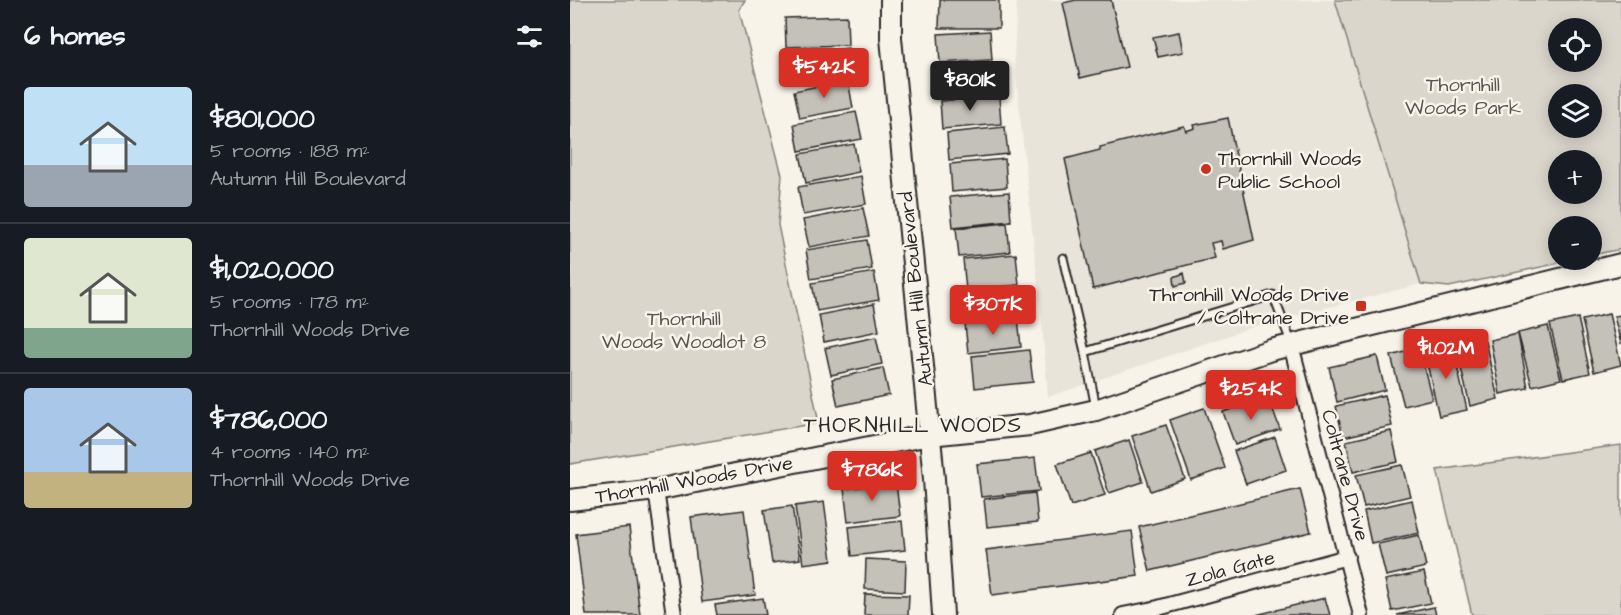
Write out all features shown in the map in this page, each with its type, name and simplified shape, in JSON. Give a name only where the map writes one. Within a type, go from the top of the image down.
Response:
[{"type":"street","name":"Autumn Hill Boulevard","points":[[891,0],[891,38],[934,479],[943,615]]},
{"type":"street","name":"Thornhill Woods Drive","points":[[570,500],[656,490],[929,435],[1030,425],[1096,410],[1271,350],[1621,264]]},
{"type":"street","name":"Coltrane Drive","points":[[1291,345],[1361,615]]},
{"type":"street","points":[[656,490],[674,615]]},
{"type":"street","name":"Zola Gate","points":[[1123,615],[1158,608],[1347,557]]},
{"type":"lane","points":[[1063,258],[1096,410]]},
{"type":"lane","points":[[1085,352],[1273,295],[1291,345]]},
{"type":"shaded area","name":"Thornhill Woods Public School","points":[[1017,0],[1335,0],[1421,284],[1262,324],[1048,397],[1014,58]]},
{"type":"green space","name":"Thornhill Woods Woodlot 8","points":[[570,0],[745,0],[739,10],[782,175],[778,225],[819,423],[570,464]]},
{"type":"green space","name":"Thornhill Woods Park","points":[[1335,0],[1621,0],[1621,249],[1602,253],[1602,216],[1548,216],[1548,265],[1449,287],[1421,284]]},
{"type":"green space","points":[[1621,445],[1621,615],[1472,615],[1437,470]]},
{"type":"building","points":[[940,0],[999,0],[999,28],[939,28]]},
{"type":"building","points":[[1076,0],[1111,0],[1127,67],[1080,78],[1063,3]]},
{"type":"building","points":[[847,16],[848,45],[786,47],[785,18]]},
{"type":"building","points":[[990,31],[992,60],[940,63],[938,34]]},
{"type":"building","points":[[1179,32],[1183,52],[1158,57],[1153,37]]},
{"type":"building","points":[[848,48],[850,76],[790,82],[788,55]]},
{"type":"building","points":[[993,64],[996,93],[938,99],[935,70]]},
{"type":"building","points":[[848,80],[853,108],[800,118],[794,91]]},
{"type":"building","points":[[999,96],[1001,124],[942,129],[940,101]]},
{"type":"building","points":[[856,112],[862,139],[799,151],[794,124]]},
{"type":"building","points":[[1228,118],[1254,240],[1223,249],[1221,241],[1211,243],[1215,258],[1093,289],[1065,159],[1100,150],[1100,147],[1184,126],[1186,131],[1195,128],[1194,125]]},
{"type":"building","points":[[1005,127],[1008,154],[949,160],[947,133]]},
{"type":"building","points":[[854,144],[859,172],[806,183],[800,154]]},
{"type":"building","points":[[1005,159],[1007,187],[952,192],[950,164]]},
{"type":"building","points":[[861,176],[866,204],[803,215],[798,187]]},
{"type":"building","points":[[1009,192],[1011,221],[953,227],[950,197]]},
{"type":"building","points":[[863,208],[869,236],[809,247],[803,220]]},
{"type":"building","points":[[1007,223],[1010,252],[959,257],[956,228]]},
{"type":"building","points":[[867,240],[872,269],[811,279],[806,250]]},
{"type":"building","points":[[1016,254],[1019,285],[966,290],[963,259]]},
{"type":"building","points":[[874,272],[879,300],[817,311],[812,283]]},
{"type":"building","points":[[1184,273],[1186,283],[1175,286],[1174,277]]},
{"type":"building","points":[[1023,287],[1026,316],[968,322],[965,293]]},
{"type":"building","points":[[874,304],[879,331],[824,342],[819,315]]},
{"type":"building","points":[[1609,314],[1621,365],[1594,372],[1582,320]]},
{"type":"building","points":[[1621,315],[1621,344],[1614,316]]},
{"type":"building","points":[[1018,318],[1021,347],[968,353],[965,324]]},
{"type":"building","points":[[1578,318],[1590,373],[1563,379],[1550,324]]},
{"type":"building","points":[[1548,326],[1561,379],[1532,386],[1518,333]]},
{"type":"building","points":[[1518,334],[1528,388],[1500,394],[1490,340]]},
{"type":"building","points":[[876,337],[882,364],[831,375],[825,348]]},
{"type":"building","points":[[1485,341],[1498,399],[1470,406],[1456,347]]},
{"type":"building","points":[[1452,344],[1467,410],[1439,416],[1424,350]]},
{"type":"building","points":[[1419,348],[1432,399],[1404,406],[1391,356]]},
{"type":"building","points":[[1029,350],[1033,382],[975,388],[972,356]]},
{"type":"building","points":[[1377,356],[1385,390],[1337,402],[1329,367]]},
{"type":"building","points":[[883,368],[889,395],[838,406],[832,379]]},
{"type":"building","points":[[1385,395],[1392,426],[1343,437],[1336,406]]},
{"type":"building","points":[[1268,396],[1280,429],[1235,445],[1223,412]]},
{"type":"building","points":[[1204,408],[1225,468],[1191,480],[1170,420]]},
{"type":"building","points":[[1166,425],[1185,479],[1151,491],[1132,436]]},
{"type":"building","points":[[1391,431],[1398,462],[1353,472],[1346,441]]},
{"type":"building","points":[[1275,437],[1286,470],[1246,484],[1234,451]]},
{"type":"building","points":[[1129,440],[1143,482],[1109,493],[1095,451]]},
{"type":"building","points":[[1091,453],[1105,495],[1071,506],[1057,464]]},
{"type":"building","points":[[1035,458],[1039,491],[981,497],[977,464]]},
{"type":"building","points":[[1402,465],[1410,496],[1364,507],[1356,475]]},
{"type":"building","points":[[896,483],[900,516],[848,522],[844,489]]},
{"type":"building","points":[[1300,489],[1311,532],[1150,571],[1139,527]]},
{"type":"building","points":[[1035,493],[1038,522],[987,527],[984,499]]},
{"type":"building","points":[[1412,500],[1419,533],[1371,543],[1364,511]]},
{"type":"building","points":[[824,502],[832,560],[803,564],[795,506]]},
{"type":"building","points":[[792,506],[800,559],[772,563],[764,510]]},
{"type":"building","points":[[744,510],[755,595],[702,602],[691,517]]},
{"type":"building","points":[[902,521],[905,550],[852,556],[849,527]]},
{"type":"building","points":[[629,527],[640,615],[586,615],[576,534]]},
{"type":"building","points":[[1132,531],[1138,576],[992,595],[986,550]]},
{"type":"building","points":[[1419,535],[1426,567],[1386,576],[1378,544]]},
{"type":"building","points":[[866,559],[906,561],[905,591],[865,589]]},
{"type":"building","points":[[1424,572],[1431,603],[1392,611],[1385,580]]},
{"type":"building","points":[[865,594],[909,595],[908,615],[864,615]]},
{"type":"building","points":[[763,598],[766,615],[717,615],[715,605]]},
{"type":"building","points":[[1325,598],[1330,615],[1256,615]]},
{"type":"building","points":[[1434,607],[1436,615],[1397,615]]},
{"type":"place","name":"Thornhill Woods Public School","points":[[1206,169]]},
{"type":"place","name":"Thronhill Woods Drive / Coltrane Drive","points":[[1361,306]]},
{"type":"district","name":"THORNHILL WOODS","points":[[913,425]]}]
